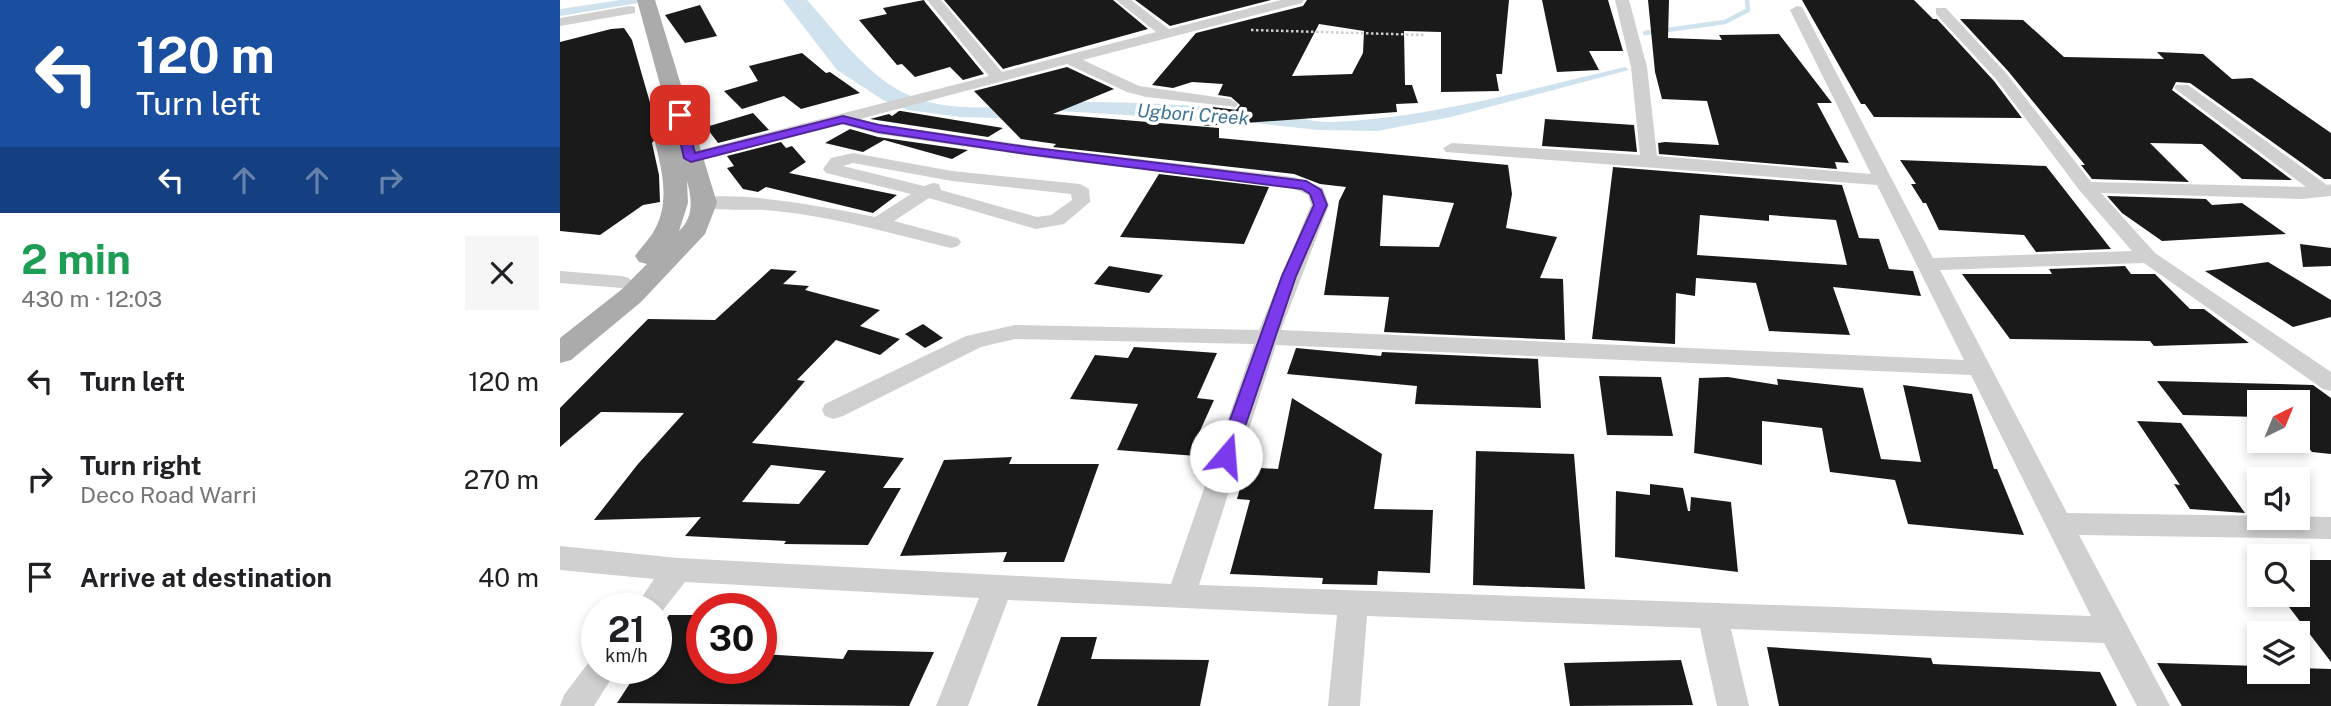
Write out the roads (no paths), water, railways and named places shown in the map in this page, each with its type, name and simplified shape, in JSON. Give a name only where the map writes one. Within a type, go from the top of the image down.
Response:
[{"type":"main road","points":[[560,353],[631,296],[695,229],[705,203],[636,4]]},
{"type":"main road","points":[[560,332],[622,282],[666,238],[679,200],[636,4]]},
{"type":"street","points":[[934,0],[999,78]]},
{"type":"street","points":[[1123,0],[1167,34]]},
{"type":"street","points":[[691,158],[1297,0]]},
{"type":"street","points":[[1622,0],[1639,67],[1649,161]]},
{"type":"street","points":[[560,22],[636,4]]},
{"type":"street","points":[[1797,10],[2154,706]]},
{"type":"street","points":[[1941,11],[2001,76],[2085,187],[2148,257],[2331,383]]},
{"type":"street","points":[[1070,60],[1133,89],[1230,104]]},
{"type":"street","points":[[2182,88],[2327,190]]},
{"type":"street","points":[[843,119],[878,129],[1306,185],[1316,192],[1320,205],[1289,276],[1181,597]]},
{"type":"street","points":[[1452,148],[1882,180]]},
{"type":"street","points":[[853,158],[952,176],[1080,189],[1081,202],[1057,220],[1035,223],[926,192],[835,171],[832,167],[853,158]]},
{"type":"street","points":[[877,223],[952,176]]},
{"type":"street","points":[[2085,187],[2302,193],[2327,190]]},
{"type":"street","points":[[705,203],[758,202],[877,223],[951,242]]},
{"type":"street","points":[[1926,264],[2148,257]]},
{"type":"street","points":[[560,277],[622,282]]},
{"type":"street","points":[[834,410],[974,341],[1015,332],[1268,337],[1981,368]]},
{"type":"street","points":[[2060,524],[2331,528]]},
{"type":"street","points":[[560,558],[678,570],[1181,597],[2113,630]]},
{"type":"street","points":[[661,593],[678,570]]},
{"type":"street","points":[[953,706],[999,586]]},
{"type":"street","points":[[1344,706],[1353,604]]},
{"type":"street","points":[[1713,617],[1733,706]]},
{"type":"street","points":[[575,706],[591,684]]},
{"type":"water","points":[[620,0],[657,0],[560,16],[560,9]]},
{"type":"water","name":"Ugbori Creek","points":[[783,0],[807,0],[862,62],[902,92],[945,105],[969,107],[1108,102],[1198,106],[1333,122],[1444,109],[1625,67],[1629,70],[1451,117],[1377,131],[1318,130],[1255,123],[1060,111],[996,118],[961,117],[908,110],[883,100],[837,70]]},
{"type":"waterway","points":[[1645,33],[1725,22],[1748,10],[1747,0]]}]
